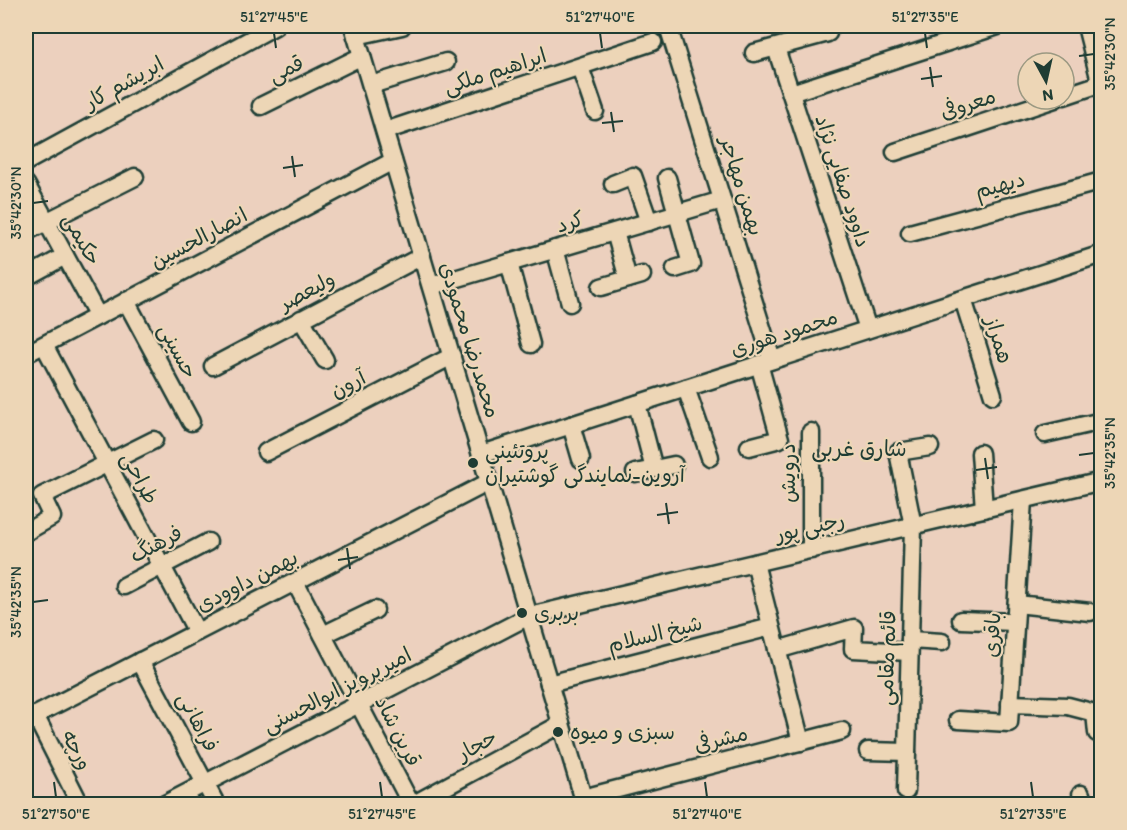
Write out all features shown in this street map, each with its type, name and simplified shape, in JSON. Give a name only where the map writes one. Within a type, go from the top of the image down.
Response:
[{"type":"street","name":"ابریشم کار","points":[[26,162],[275,26]]},
{"type":"street","points":[[355,31],[402,26]]},
{"type":"street","name":"بهمن مهاجر","points":[[668,26],[722,200],[765,362]]},
{"type":"street","points":[[791,93],[998,26]]},
{"type":"street","points":[[1076,93],[1101,87],[1086,26]]},
{"type":"street","name":"محمدرضا محمودی","points":[[355,31],[584,801]]},
{"type":"street","points":[[754,53],[828,33]]},
{"type":"street","name":"ابراهیم ملکی","points":[[385,131],[653,42]]},
{"type":"street","name":"داوود صفایی نژاد","points":[[776,48],[868,329]]},
{"type":"street","name":"قمی","points":[[261,106],[362,56]]},
{"type":"street","points":[[371,85],[446,62]]},
{"type":"street","points":[[580,67],[595,111]]},
{"type":"street","name":"معروفی","points":[[895,152],[1019,111]]},
{"type":"street","name":"انصارالحسین","points":[[26,354],[393,161]]},
{"type":"street","points":[[614,184],[633,176],[650,222]]},
{"type":"street","points":[[26,232],[135,177]]},
{"type":"street","points":[[667,178],[691,264],[675,269]]},
{"type":"street","name":"دیهیم","points":[[910,233],[1101,181]]},
{"type":"street","name":"حکیمی","points":[[26,184],[98,316]]},
{"type":"street","name":"کرد","points":[[431,286],[722,200]]},
{"type":"street","points":[[601,287],[635,278],[615,232]]},
{"type":"street","points":[[555,249],[570,303]]},
{"type":"street","name":"محمود هوری","points":[[481,454],[1101,254]]},
{"type":"street","points":[[32,274],[65,256]]},
{"type":"street","name":"ولیعصر","points":[[213,366],[422,256]]},
{"type":"street","points":[[509,263],[531,344]]},
{"type":"street","name":"همراز","points":[[963,299],[993,395]]},
{"type":"street","name":"حسینی","points":[[126,301],[191,422]]},
{"type":"street","points":[[301,319],[325,360]]},
{"type":"street","name":"طراحی","points":[[44,345],[197,632]]},
{"type":"street","name":"آرون","points":[[266,452],[452,356]]},
{"type":"street","name":"درویش","points":[[749,447],[780,439],[765,362]]},
{"type":"street","points":[[686,388],[710,457]]},
{"type":"street","points":[[637,404],[654,469]]},
{"type":"street","points":[[1045,434],[1101,421]]},
{"type":"street","points":[[571,425],[581,459]]},
{"type":"street","name":"درویش","points":[[811,432],[811,550]]},
{"type":"street","points":[[26,532],[52,517],[42,496],[154,440]]},
{"type":"street","points":[[913,526],[898,452],[930,447]]},
{"type":"street","points":[[980,453],[984,509]]},
{"type":"street","points":[[635,473],[674,465]]},
{"type":"street","name":"رجبی پور","points":[[529,616],[1101,481]]},
{"type":"street","name":"بهمن داوودی","points":[[30,718],[489,482]]},
{"type":"street","name":"باقری","points":[[958,720],[1009,723],[1023,500]]},
{"type":"street","name":"قائم مقامی","points":[[906,791],[913,526]]},
{"type":"street","name":"فرهنگ","points":[[124,586],[208,542]]},
{"type":"street","points":[[755,563],[801,742]]},
{"type":"street","name":"قرین شاد","points":[[295,582],[413,804]]},
{"type":"street","points":[[1017,603],[1090,612]]},
{"type":"street","points":[[323,635],[375,610]]},
{"type":"street","name":"امیرپرویز ابوالحسنی","points":[[165,804],[529,616]]},
{"type":"street","points":[[961,620],[1015,622]]},
{"type":"street","name":"شیخ السلام","points":[[549,684],[771,627]]},
{"type":"street","points":[[777,650],[854,628],[853,649],[942,642]]},
{"type":"street","name":"فراهانی","points":[[140,661],[216,804]]},
{"type":"street","points":[[1010,704],[1068,706],[1095,713],[1097,733],[1101,733]]},
{"type":"street","name":"ورچه","points":[[30,718],[80,804]]},
{"type":"street","name":"حجار","points":[[413,804],[561,724]]},
{"type":"street","name":"مشرفی","points":[[584,801],[842,731]]},
{"type":"street","points":[[868,751],[907,752]]},
{"type":"place","name":"پروتئینی آروین-نمایندگی گوشتیران","points":[[473,463]]},
{"type":"place","name":"بربری","points":[[522,613]]},
{"type":"place","name":"سبزی و میوه","points":[[558,732]]},
{"type":"district","name":"شارق غربی","points":[[859,448]]}]
